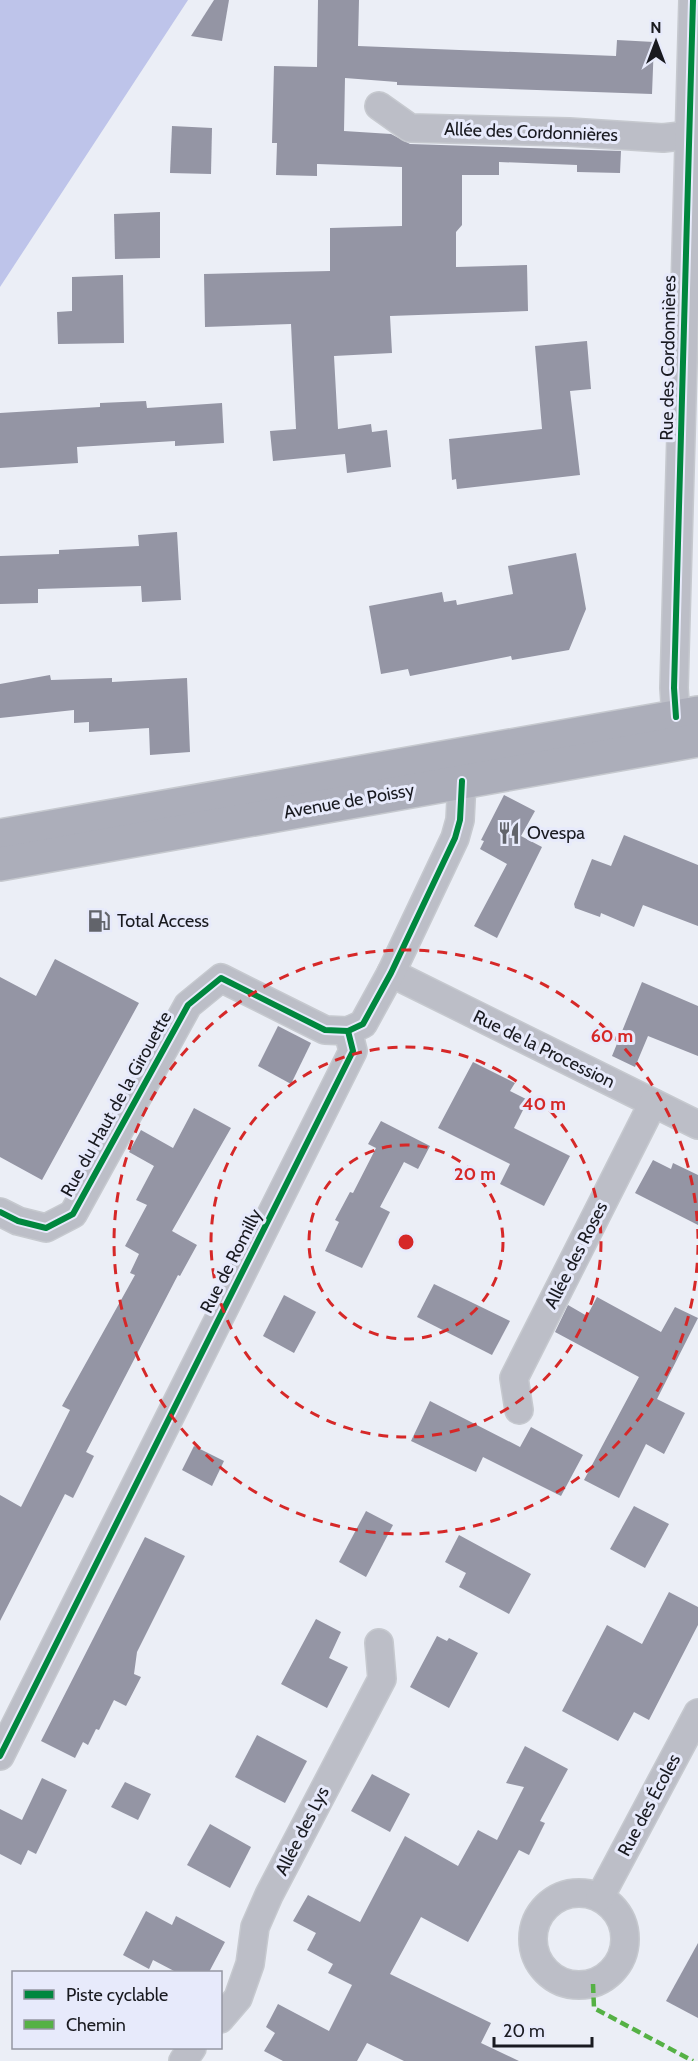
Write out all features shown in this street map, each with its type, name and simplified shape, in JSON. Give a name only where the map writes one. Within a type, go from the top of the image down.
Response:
[{"type":"main road","name":"Avenue de Poissy","points":[[3,849],[688,728]]},
{"type":"street","name":"Rue des Cordonnières","points":[[688,728],[674,688],[693,0]]},
{"type":"street","name":"Allée des Cordonnières","points":[[379,106],[410,128],[569,132],[663,138],[690,135]]},
{"type":"street","points":[[348,1031],[363,1024],[391,973],[455,838],[460,820],[459,768]]},
{"type":"street","name":"Rue de la Procession","points":[[391,973],[698,1125]]},
{"type":"street","name":"Rue du Haut de la Girouette","points":[[0,1212],[18,1221],[46,1228],[73,1214],[188,1005],[221,978],[325,1030],[348,1031]]},
{"type":"street","name":"Rue de Romilly","points":[[0,1756],[353,1051],[348,1031]]},
{"type":"street","name":"Allée des Roses","points":[[519,1410],[514,1378],[653,1103]]},
{"type":"street","name":"Allée des Lys","points":[[222,2017],[238,1998],[250,1965],[255,1927],[269,1895],[382,1679],[379,1644]]},
{"type":"street","name":"Rue des Écoles","points":[[600,1897],[698,1713]]},
{"type":"shaded area","points":[[0,0],[188,0],[0,287]]},
{"type":"building","points":[[214,0],[229,0],[222,41],[191,36]]},
{"type":"building","points":[[318,0],[359,0],[358,46],[616,56],[617,40],[654,42],[652,94],[397,85],[397,82],[345,78],[344,131],[391,134],[410,144],[621,151],[620,173],[577,172],[577,165],[499,162],[499,175],[462,175],[462,225],[456,232],[456,267],[527,265],[528,311],[390,316],[392,353],[334,356],[338,429],[371,424],[372,432],[387,430],[391,467],[347,473],[345,454],[273,461],[270,431],[296,429],[291,324],[205,327],[204,274],[330,271],[330,228],[402,226],[402,167],[317,164],[317,176],[276,175],[277,143],[272,143],[274,66],[317,67]]},
{"type":"building","points":[[172,126],[212,128],[211,174],[170,173]]},
{"type":"building","points":[[160,212],[160,258],[115,259],[114,214]]},
{"type":"building","points":[[123,275],[124,343],[58,344],[57,312],[72,311],[72,277]]},
{"type":"building","points":[[587,341],[591,389],[570,391],[580,475],[457,489],[456,479],[452,480],[449,439],[542,429],[535,346]]},
{"type":"building","points":[[146,401],[147,408],[222,403],[224,443],[175,446],[175,441],[77,447],[78,463],[0,468],[0,413],[100,407],[100,403]]},
{"type":"building","points":[[177,532],[181,600],[142,602],[141,586],[38,589],[38,603],[0,604],[0,556],[59,554],[59,550],[139,546],[138,535]]},
{"type":"building","points":[[576,553],[586,609],[569,650],[512,660],[511,656],[410,676],[408,669],[381,674],[369,606],[442,592],[444,602],[456,600],[457,605],[513,594],[508,566]]},
{"type":"building","points":[[50,675],[51,680],[112,678],[112,682],[187,678],[190,752],[150,755],[149,728],[89,732],[89,722],[74,723],[74,710],[0,718],[0,684]]},
{"type":"building","points":[[504,795],[535,811],[521,836],[542,847],[497,938],[474,926],[507,864],[480,849],[484,841],[481,840]]},
{"type":"building","points":[[624,835],[698,865],[698,926],[643,905],[634,927],[601,913],[600,917],[575,908],[574,904],[592,859],[611,866]]},
{"type":"building","points":[[55,959],[139,1003],[42,1180],[0,1157],[0,977],[36,996]]},
{"type":"building","points":[[642,982],[698,1006],[698,1056],[648,1036],[635,1067],[612,1056]]},
{"type":"building","points":[[278,1026],[311,1043],[291,1084],[258,1066]]},
{"type":"building","points":[[473,1062],[515,1083],[510,1091],[528,1100],[514,1128],[570,1156],[544,1206],[500,1184],[510,1164],[438,1128]]},
{"type":"building","points":[[194,1108],[231,1128],[172,1231],[197,1245],[180,1276],[178,1275],[86,1452],[94,1456],[73,1498],[65,1494],[0,1621],[0,1495],[21,1507],[70,1410],[62,1406],[135,1275],[130,1273],[139,1254],[125,1246],[147,1205],[136,1200],[154,1166],[129,1152],[141,1130],[173,1148]]},
{"type":"building","points":[[381,1121],[430,1146],[418,1169],[404,1162],[380,1207],[390,1212],[362,1268],[325,1251],[339,1222],[335,1220],[350,1192],[353,1193],[376,1148],[368,1144]]},
{"type":"building","points":[[653,1160],[671,1169],[673,1163],[698,1175],[698,1225],[635,1193]]},
{"type":"building","points":[[434,1284],[510,1321],[492,1355],[417,1317]]},
{"type":"building","points":[[284,1295],[316,1312],[294,1353],[263,1336]]},
{"type":"building","points":[[597,1297],[661,1332],[675,1307],[698,1318],[657,1399],[685,1413],[664,1454],[646,1444],[619,1498],[584,1480],[639,1377],[555,1332],[568,1305],[587,1316]]},
{"type":"building","points":[[430,1401],[520,1447],[531,1427],[583,1455],[561,1496],[483,1457],[476,1472],[411,1441]]},
{"type":"building","points":[[194,1446],[224,1461],[212,1486],[182,1470]]},
{"type":"building","points":[[634,1506],[669,1524],[645,1568],[610,1549]]},
{"type":"building","points":[[366,1511],[393,1525],[366,1577],[339,1562]]},
{"type":"building","points":[[459,1535],[531,1574],[509,1614],[459,1587],[466,1573],[445,1562]]},
{"type":"building","points":[[145,1537],[185,1556],[137,1652],[134,1674],[141,1677],[126,1706],[114,1700],[99,1730],[96,1729],[88,1745],[83,1742],[75,1758],[41,1741]]},
{"type":"building","points":[[669,1592],[698,1607],[698,1625],[649,1720],[634,1712],[618,1741],[562,1711],[607,1625],[642,1644]]},
{"type":"building","points":[[316,1619],[341,1632],[329,1658],[348,1667],[327,1708],[281,1684]]},
{"type":"building","points":[[437,1636],[447,1641],[449,1638],[478,1653],[449,1708],[410,1687]]},
{"type":"building","points":[[257,1735],[307,1761],[285,1803],[235,1777]]},
{"type":"building","points":[[525,1746],[568,1769],[540,1821],[545,1823],[529,1855],[519,1850],[468,1942],[421,1917],[390,1974],[491,2023],[481,2043],[519,2061],[404,2061],[367,2043],[357,2061],[283,2061],[264,2051],[275,2033],[266,2027],[278,2004],[329,2031],[352,1985],[328,1973],[333,1964],[307,1950],[316,1933],[293,1921],[308,1895],[360,1922],[405,1836],[458,1866],[478,1830],[497,1840],[524,1787],[506,1783]]},
{"type":"building","points":[[372,1774],[410,1794],[390,1832],[351,1811]]},
{"type":"building","points":[[42,1778],[67,1790],[36,1854],[28,1850],[21,1865],[0,1854],[0,1809],[22,1820]]},
{"type":"building","points":[[125,1782],[151,1794],[138,1820],[111,1807]]},
{"type":"building","points":[[210,1824],[251,1847],[230,1888],[187,1865]]},
{"type":"building","points":[[146,1911],[172,1925],[176,1916],[225,1942],[210,1971],[174,1971],[153,1960],[149,1969],[123,1955]]},
{"type":"building","points":[[698,1943],[698,2018],[666,2001]]},
{"type":"marked path","points":[[593,1984],[594,2008],[693,2061]]},
{"type":"cycle path","points":[[676,717],[674,688],[693,0]]},
{"type":"cycle path","points":[[0,1212],[18,1221],[46,1228],[73,1214],[188,1005],[221,978],[325,1030],[348,1031],[363,1024],[391,973],[455,838],[460,820],[462,781]]},
{"type":"cycle path","points":[[0,1756],[353,1051],[348,1031]]},
{"type":"place","name":"Ovespa","points":[[509,833]]},
{"type":"place","name":"Total Access","points":[[99,921]]}]
